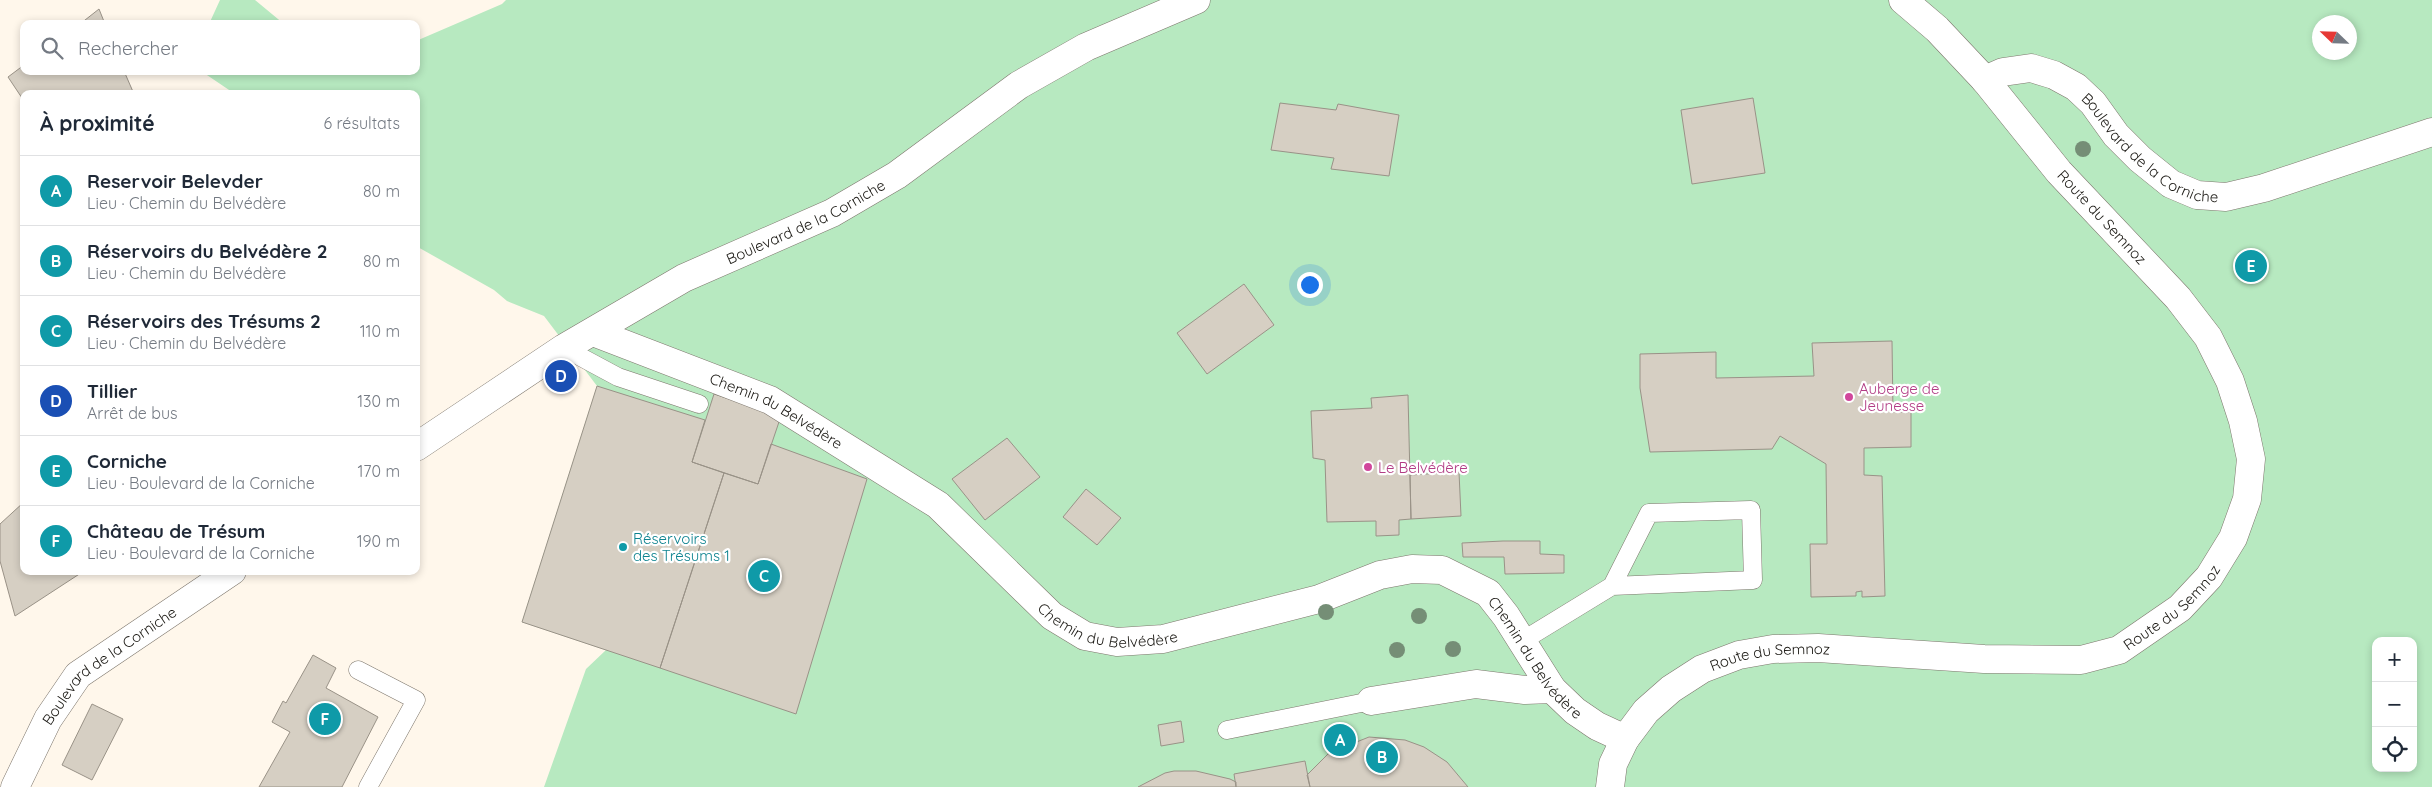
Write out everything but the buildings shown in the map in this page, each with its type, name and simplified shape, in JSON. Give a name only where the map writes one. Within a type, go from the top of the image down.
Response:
[{"type":"main road","name":"Boulevard de la Corniche","points":[[420,444],[564,348],[684,278],[832,213],[897,175],[1019,86],[1086,47],[1196,0]]},
{"type":"main road","points":[[1903,0],[1937,29],[1984,80]]},
{"type":"main road","name":"Boulevard de la Corniche","points":[[1984,80],[2003,72],[2030,68],[2054,75],[2076,88],[2093,103],[2116,135],[2140,160],[2171,184],[2197,196],[2226,197],[2264,188],[2432,132]]},
{"type":"main road","name":"Route du Semnoz","points":[[1610,787],[1613,764],[1625,738],[1646,711],[1671,689],[1702,669],[1739,655],[1773,649],[1818,648],[2044,661],[2081,660],[2119,650],[2180,608],[2209,577],[2233,538],[2247,499],[2250,459],[2243,421],[2230,381],[2208,337],[2178,298],[2059,172],[1984,80]]},
{"type":"main road","name":"Chemin du Belvédère","points":[[593,332],[770,400],[938,505],[1052,616],[1085,636],[1117,642],[1163,639],[1319,599],[1380,575],[1412,569],[1442,570],[1488,593],[1522,641],[1552,689],[1575,711],[1597,726],[1625,738]]},
{"type":"main road","name":"Boulevard de la Corniche","points":[[15,787],[48,719],[78,675],[226,575]]},
{"type":"main road","points":[[1371,701],[1476,684],[1525,690],[1552,689]]},
{"type":"lane","points":[[564,348],[618,377],[699,404]]},
{"type":"lane","points":[[1522,641],[1612,586],[1753,580],[1751,510],[1650,513],[1612,586]]},
{"type":"lane","points":[[358,670],[416,700],[368,787]]},
{"type":"lane","points":[[1227,730],[1371,701]]},
{"type":"green space","points":[[220,0],[255,0],[279,20],[211,20]]},
{"type":"green space","points":[[506,0],[2432,0],[2432,787],[544,787],[586,669],[606,650],[522,622],[597,386],[544,316],[507,301],[494,290],[420,248],[420,90],[229,90],[207,75],[420,75],[420,39],[502,4]]},
{"type":"place","name":"Corniche","points":[[2251,266]]},
{"type":"place","name":"Tillier","points":[[561,376]]},
{"type":"place","name":"Auberge de Jeunesse","points":[[1849,397]]},
{"type":"place","name":"Le Belvédère","points":[[1368,467]]},
{"type":"place","name":"Réservoirs des Trésums 1","points":[[623,547]]},
{"type":"place","name":"Réservoirs des Trésums 2","points":[[764,576]]},
{"type":"place","name":"Château de Trésum","points":[[325,719]]},
{"type":"place","name":"Reservoir Belevder","points":[[1340,740]]},
{"type":"place","name":"Réservoirs du Belvédère 2","points":[[1382,757]]}]
